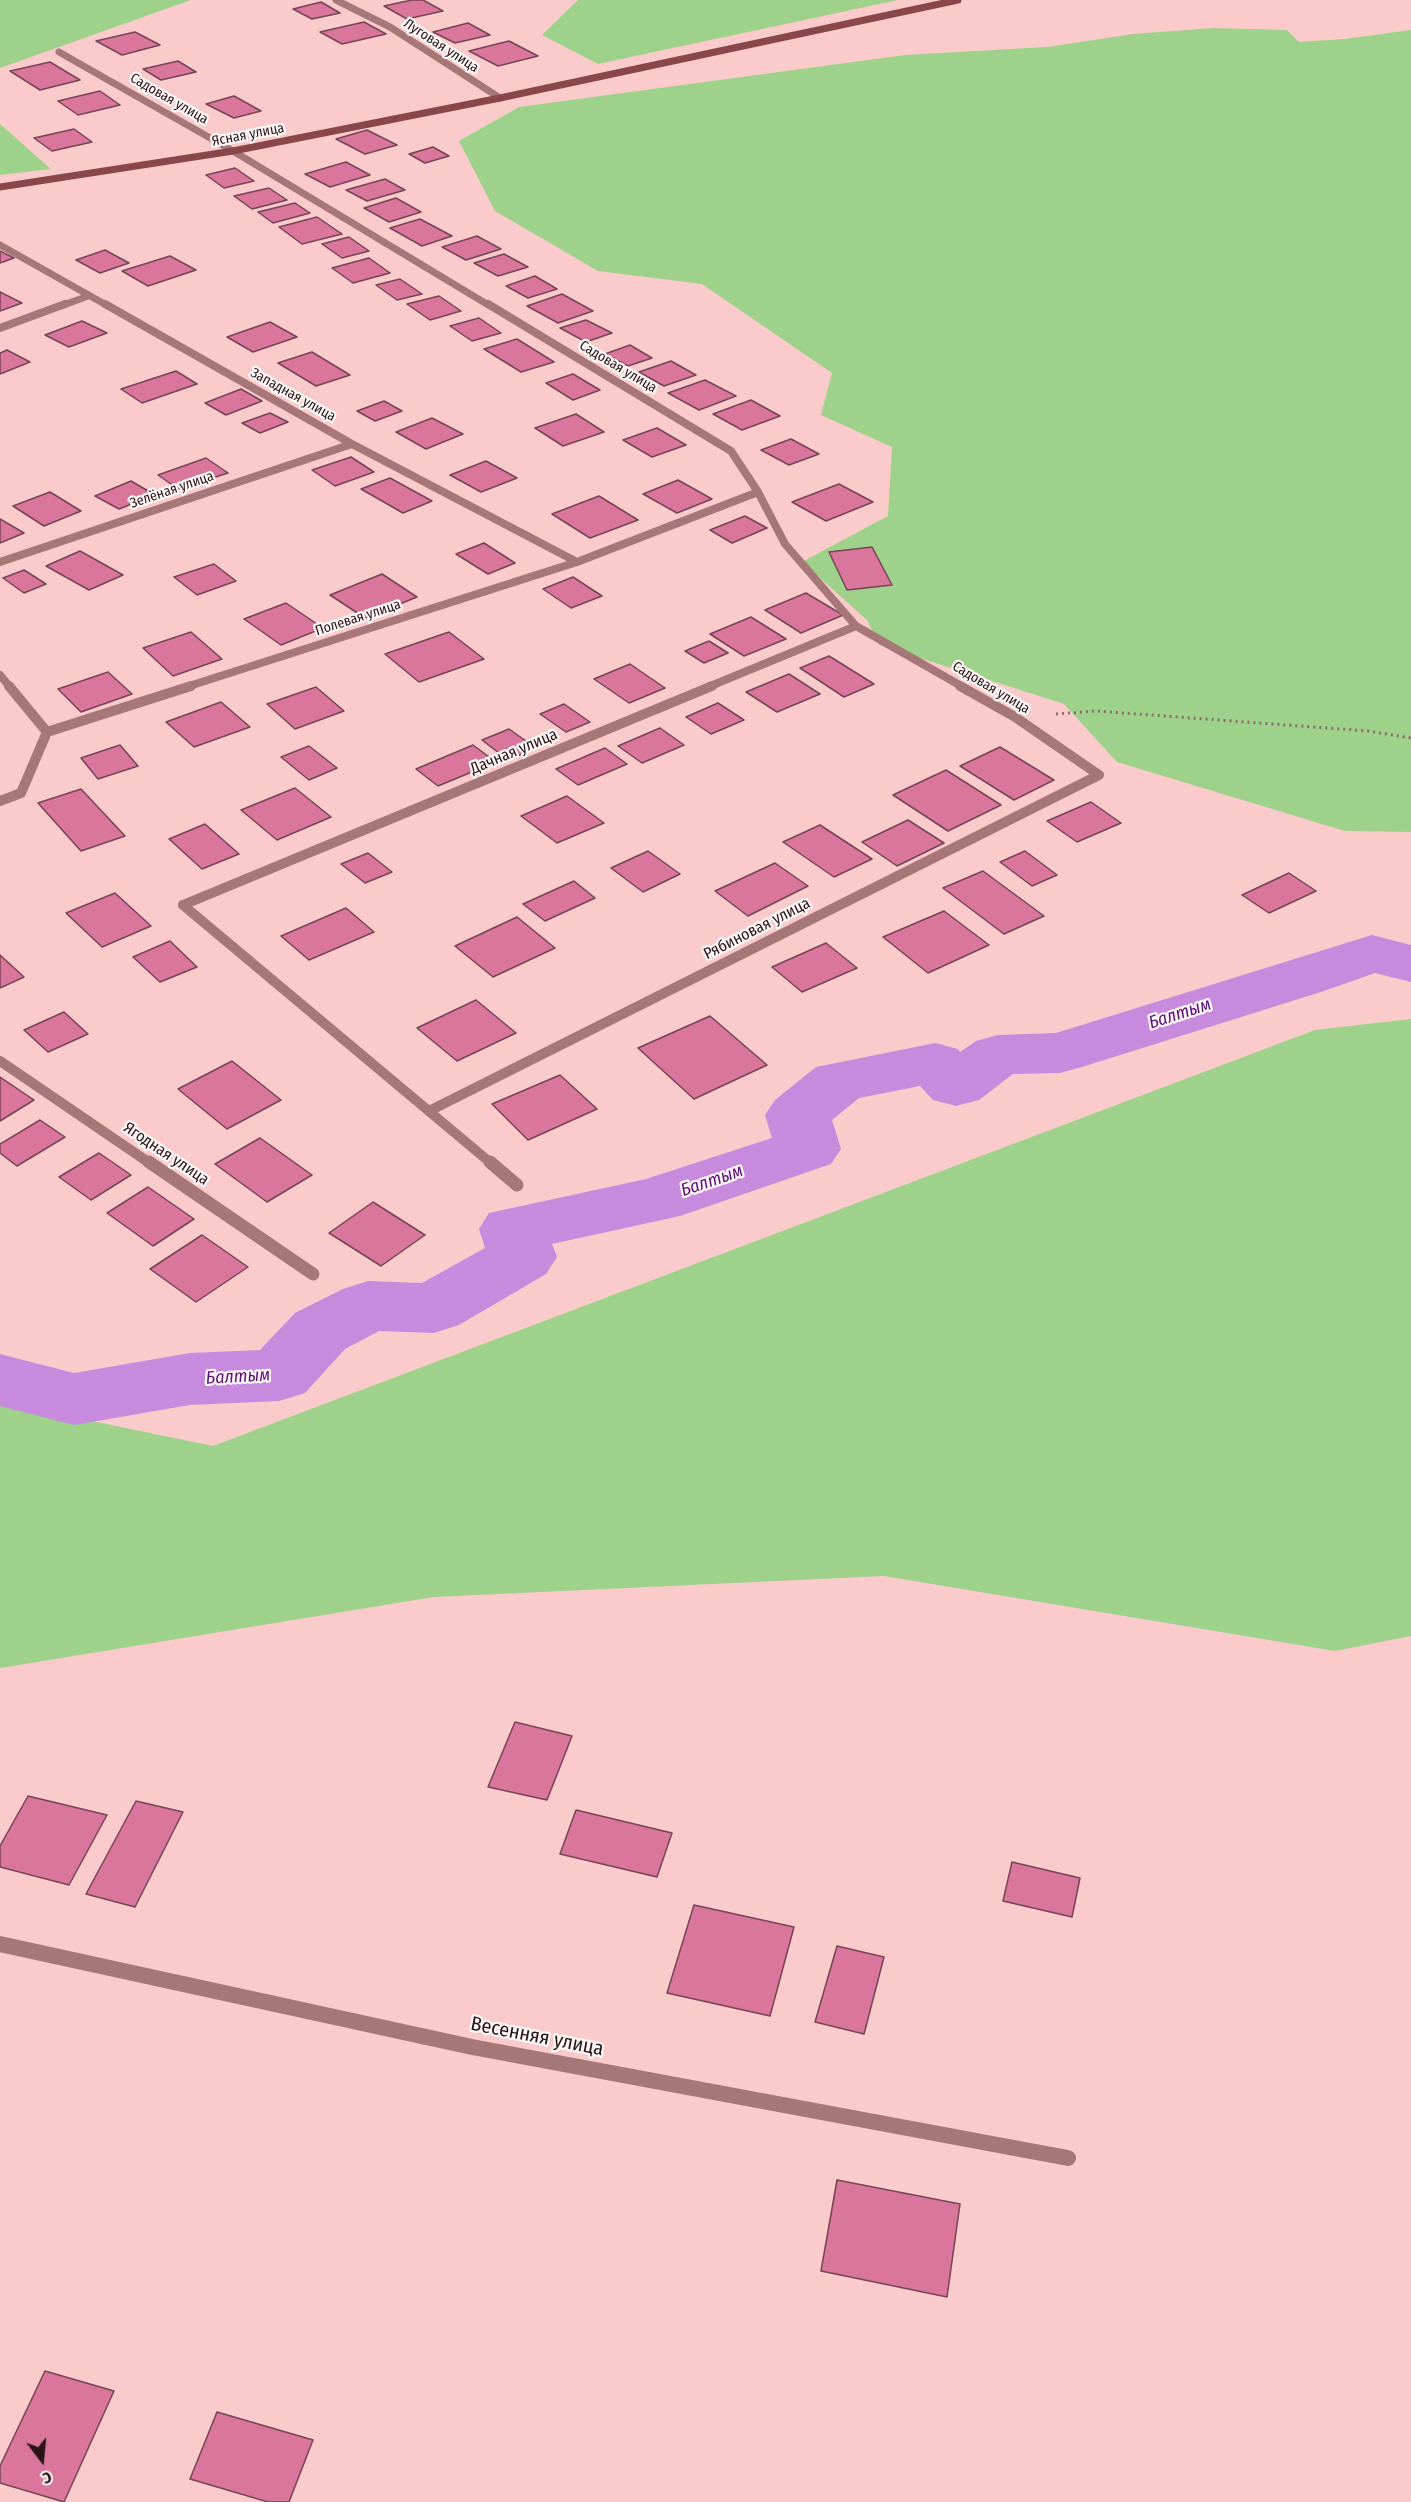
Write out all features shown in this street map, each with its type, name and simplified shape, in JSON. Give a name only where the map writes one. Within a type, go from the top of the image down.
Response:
[{"type":"main road","name":"Ясная улица","points":[[0,187],[233,151],[500,98],[958,0]]},
{"type":"street","name":"Луговая улица","points":[[336,0],[390,27],[500,98]]},
{"type":"street","name":"Садовая улица","points":[[59,52],[233,151],[731,451],[758,492],[785,544],[856,626],[1015,717],[1099,774]]},
{"type":"street","name":"Западная улица","points":[[0,245],[352,444],[577,562]]},
{"type":"street","points":[[0,328],[88,296]]},
{"type":"street","name":"Зелёная улица","points":[[0,562],[352,444]]},
{"type":"street","name":"Полевая улица","points":[[47,732],[577,562],[758,492]]},
{"type":"street","name":"Дачная улица","points":[[429,1111],[183,905],[856,626]]},
{"type":"street","points":[[0,675],[47,732],[21,793],[0,801]]},
{"type":"street","name":"Рябиновая улица","points":[[429,1111],[1099,774]]},
{"type":"street","name":"Ягодная улица","points":[[0,1061],[313,1274]]},
{"type":"street","points":[[429,1111],[518,1185]]},
{"type":"street","name":"Весенняя улица","points":[[0,1944],[472,2047],[1068,2158]]},
{"type":"path","points":[[1015,717],[1096,711],[1368,731],[1411,738]]},
{"type":"green space","points":[[0,0],[191,0],[0,68]]},
{"type":"green space","points":[[578,0],[898,0],[598,64],[542,35]]},
{"type":"green space","points":[[1213,28],[1287,30],[1299,42],[1344,39],[1411,30],[1411,832],[1345,831],[1117,762],[1064,704],[879,645],[867,620],[802,562],[888,516],[892,447],[821,415],[832,373],[702,284],[598,271],[495,211],[459,141],[519,107],[905,55],[1047,47],[1133,34]]},
{"type":"green space","points":[[0,124],[51,169],[0,175]]},
{"type":"green space","points":[[1411,1019],[1411,1636],[1335,1651],[884,1576],[434,1597],[0,1668],[0,1402],[213,1446],[1315,1030]]},
{"type":"building","points":[[423,0],[443,11],[407,19],[384,6]]},
{"type":"building","points":[[321,2],[340,13],[312,19],[293,9]]},
{"type":"building","points":[[364,22],[386,34],[342,44],[320,32]]},
{"type":"building","points":[[468,23],[490,35],[455,43],[433,32]]},
{"type":"building","points":[[135,32],[160,45],[122,55],[96,41]]},
{"type":"building","points":[[509,41],[538,56],[498,66],[469,51]]},
{"type":"building","points":[[178,61],[196,72],[161,80],[143,69]]},
{"type":"building","points":[[50,62],[80,80],[40,90],[10,71]]},
{"type":"building","points":[[100,91],[120,105],[78,115],[58,101]]},
{"type":"building","points":[[234,96],[261,111],[234,118],[206,104]]},
{"type":"building","points":[[74,129],[92,142],[52,151],[34,138]]},
{"type":"building","points":[[367,130],[397,145],[365,154],[336,139]]},
{"type":"building","points":[[433,147],[449,156],[425,163],[409,154]]},
{"type":"building","points":[[346,162],[370,175],[330,187],[305,174]]},
{"type":"building","points":[[235,168],[254,181],[224,188],[206,175]]},
{"type":"building","points":[[385,179],[405,190],[367,201],[346,190]]},
{"type":"building","points":[[269,188],[287,200],[252,209],[234,196]]},
{"type":"building","points":[[396,198],[421,212],[389,222],[364,208]]},
{"type":"building","points":[[295,203],[310,213],[273,223],[258,212]]},
{"type":"building","points":[[317,217],[342,234],[302,244],[279,227]]},
{"type":"building","points":[[420,219],[452,236],[422,246],[390,228]]},
{"type":"building","points":[[477,236],[501,249],[466,260],[442,247]]},
{"type":"building","points":[[349,237],[369,251],[342,258],[322,244]]},
{"type":"building","points":[[105,250],[129,263],[100,273],[76,260]]},
{"type":"building","points":[[0,251],[14,258],[0,263]]},
{"type":"building","points":[[504,254],[528,267],[498,276],[474,263]]},
{"type":"building","points":[[170,256],[196,270],[148,286],[122,271]]},
{"type":"building","points":[[369,258],[390,273],[353,283],[332,268]]},
{"type":"building","points":[[535,276],[557,289],[528,298],[506,286]]},
{"type":"building","points":[[400,279],[422,294],[397,300],[376,285]]},
{"type":"building","points":[[0,292],[22,303],[0,311]]},
{"type":"building","points":[[562,294],[593,311],[558,323],[527,306]]},
{"type":"building","points":[[439,296],[461,311],[430,320],[407,304]]},
{"type":"building","points":[[479,318],[501,333],[472,341],[450,326]]},
{"type":"building","points":[[586,320],[612,333],[586,342],[560,328]]},
{"type":"building","points":[[82,321],[107,333],[69,347],[45,335]]},
{"type":"building","points":[[270,322],[297,337],[253,352],[227,337]]},
{"type":"building","points":[[517,339],[554,362],[521,372],[484,349]]},
{"type":"building","points":[[630,345],[652,358],[628,366],[605,354]]},
{"type":"building","points":[[7,350],[30,362],[0,374],[0,353]]},
{"type":"building","points":[[312,352],[350,375],[316,386],[278,363]]},
{"type":"building","points":[[671,361],[696,375],[664,386],[639,372]]},
{"type":"building","points":[[176,371],[197,384],[142,403],[121,389]]},
{"type":"building","points":[[573,374],[600,390],[573,400],[546,383]]},
{"type":"building","points":[[705,380],[736,396],[699,410],[668,393]]},
{"type":"building","points":[[241,389],[262,401],[226,415],[205,403]]},
{"type":"building","points":[[751,400],[780,416],[742,430],[713,414]]},
{"type":"building","points":[[384,401],[402,411],[375,421],[357,411]]},
{"type":"building","points":[[270,413],[288,422],[260,433],[242,423]]},
{"type":"building","points":[[576,414],[604,432],[563,446],[535,428]]},
{"type":"building","points":[[432,418],[463,434],[426,449],[396,432]]},
{"type":"building","points":[[657,428],[686,445],[652,457],[623,440]]},
{"type":"building","points":[[791,439],[819,454],[789,465],[761,450]]},
{"type":"building","points":[[351,457],[374,472],[335,486],[312,470]]},
{"type":"building","points":[[206,458],[228,473],[178,489],[158,475]]},
{"type":"building","points":[[486,461],[517,478],[481,492],[450,475]]},
{"type":"building","points":[[390,478],[432,501],[403,513],[361,489]]},
{"type":"building","points":[[678,480],[712,499],[677,513],[643,494]]},
{"type":"building","points":[[131,481],[155,495],[119,509],[95,496]]},
{"type":"building","points":[[839,484],[873,502],[826,521],[792,502]]},
{"type":"building","points":[[50,492],[81,511],[44,526],[13,506]]},
{"type":"building","points":[[599,496],[638,520],[590,538],[552,514]]},
{"type":"building","points":[[745,516],[767,528],[732,543],[710,530]]},
{"type":"building","points":[[0,519],[24,533],[0,543]]},
{"type":"building","points":[[484,543],[515,563],[488,574],[456,554]]},
{"type":"building","points":[[872,547],[892,585],[847,590],[829,552]]},
{"type":"building","points":[[80,551],[123,575],[89,590],[46,566]]},
{"type":"building","points":[[214,564],[236,581],[197,595],[174,577]]},
{"type":"building","points":[[24,570],[46,584],[24,593],[3,578]]},
{"type":"building","points":[[382,574],[417,597],[365,618],[330,595]]},
{"type":"building","points":[[573,577],[602,596],[571,608],[543,589]]},
{"type":"building","points":[[806,593],[843,615],[801,633],[765,610]]},
{"type":"building","points":[[286,603],[323,628],[281,645],[244,619]]},
{"type":"building","points":[[751,617],[786,639],[744,656],[710,634]]},
{"type":"building","points":[[191,632],[222,659],[173,676],[143,648]]},
{"type":"building","points":[[449,632],[484,659],[419,682],[385,654]]},
{"type":"building","points":[[709,641],[728,653],[704,663],[685,651]]},
{"type":"building","points":[[829,656],[874,684],[844,697],[800,668]]},
{"type":"building","points":[[630,664],[665,688],[629,703],[594,679]]},
{"type":"building","points":[[108,672],[132,694],[81,712],[58,689]]},
{"type":"building","points":[[789,674],[820,694],[777,712],[746,692]]},
{"type":"building","points":[[316,687],[344,711],[295,729],[267,704]]},
{"type":"building","points":[[221,702],[250,727],[194,747],[166,722]]},
{"type":"building","points":[[718,703],[744,720],[711,734],[686,717]]},
{"type":"building","points":[[564,704],[590,722],[566,732],[540,714]]},
{"type":"building","points":[[660,728],[684,745],[642,763],[618,746]]},
{"type":"building","points":[[509,729],[536,748],[508,760],[482,740]]},
{"type":"building","points":[[120,745],[138,766],[98,779],[81,758]]},
{"type":"building","points":[[473,745],[496,762],[438,786],[416,769]]},
{"type":"building","points":[[309,746],[337,768],[309,780],[281,757]]},
{"type":"building","points":[[1000,747],[1054,780],[1014,800],[960,766]]},
{"type":"building","points":[[605,748],[627,764],[578,785],[556,769]]},
{"type":"building","points":[[946,770],[1001,805],[948,831],[893,795]]},
{"type":"building","points":[[295,788],[331,817],[277,840],[241,810]]},
{"type":"building","points":[[81,789],[125,836],[81,851],[38,803]]},
{"type":"building","points":[[567,796],[604,823],[557,843],[521,816]]},
{"type":"building","points":[[1091,802],[1121,823],[1077,842],[1047,821]]},
{"type":"building","points":[[908,820],[944,843],[897,866],[862,842]]},
{"type":"building","points":[[205,824],[239,854],[202,869],[169,839]]},
{"type":"building","points":[[820,825],[872,859],[834,877],[783,842]]},
{"type":"building","points":[[648,851],[680,874],[643,892],[611,868]]},
{"type":"building","points":[[1025,851],[1057,875],[1032,886],[1000,862]]},
{"type":"building","points":[[368,853],[392,872],[365,883],[341,864]]},
{"type":"building","points":[[775,863],[808,886],[748,916],[715,891]]},
{"type":"building","points":[[983,871],[1044,916],[1004,934],[943,888]]},
{"type":"building","points":[[1289,873],[1316,891],[1269,913],[1242,895]]},
{"type":"building","points":[[574,881],[595,898],[545,921],[523,904]]},
{"type":"building","points":[[115,893],[151,926],[102,947],[66,913]]},
{"type":"building","points":[[346,908],[374,932],[309,960],[281,936]]},
{"type":"building","points":[[944,911],[989,945],[928,973],[883,937]]},
{"type":"building","points":[[517,917],[555,948],[493,977],[455,946]]},
{"type":"building","points":[[170,941],[197,967],[160,982],[133,957]]},
{"type":"building","points":[[826,943],[857,968],[802,992],[772,967]]},
{"type":"building","points":[[0,955],[24,977],[0,988]]},
{"type":"building","points":[[476,1000],[516,1033],[457,1061],[417,1028]]},
{"type":"building","points":[[64,1012],[88,1034],[48,1052],[24,1030]]},
{"type":"building","points":[[710,1016],[767,1065],[694,1099],[638,1048]]},
{"type":"building","points":[[232,1061],[281,1100],[227,1129],[178,1089]]},
{"type":"building","points":[[560,1075],[597,1109],[528,1140],[492,1104]]},
{"type":"building","points":[[0,1077],[34,1100],[0,1121]]},
{"type":"building","points":[[40,1120],[65,1137],[17,1166],[0,1153],[0,1144]]},
{"type":"building","points":[[260,1138],[312,1175],[267,1202],[215,1164]]},
{"type":"building","points":[[99,1153],[131,1175],[91,1200],[59,1177]]},
{"type":"building","points":[[148,1187],[194,1219],[153,1246],[107,1213]]},
{"type":"building","points":[[373,1202],[425,1235],[381,1266],[329,1233]]},
{"type":"building","points":[[202,1235],[248,1267],[196,1302],[150,1269]]},
{"type":"building","points":[[515,1722],[572,1736],[547,1800],[488,1787]]},
{"type":"building","points":[[28,1796],[107,1815],[69,1885],[0,1867],[0,1846]]},
{"type":"building","points":[[136,1801],[183,1812],[135,1907],[86,1894]]},
{"type":"building","points":[[576,1810],[672,1833],[657,1877],[560,1854]]},
{"type":"building","points":[[1012,1862],[1080,1878],[1072,1917],[1003,1901]]},
{"type":"building","points":[[694,1905],[794,1927],[770,2016],[667,1993]]},
{"type":"building","points":[[837,1946],[884,1957],[864,2034],[815,2022]]},
{"type":"building","points":[[837,2180],[960,2204],[947,2297],[821,2271]]},
{"type":"building","points":[[45,2371],[114,2391],[64,2502],[0,2483],[0,2466]]},
{"type":"building","points":[[217,2412],[313,2440],[289,2502],[268,2502],[190,2479]]},
{"type":"waterway","name":"Балтым","points":[[0,1380],[74,1399],[190,1379],[279,1375],[320,1331],[368,1306],[434,1308],[522,1257],[513,1229],[656,1200],[808,1149],[798,1115],[839,1081],[935,1063],[956,1086],[998,1055],[1060,1053],[1302,978],[1372,953],[1411,964]]}]
